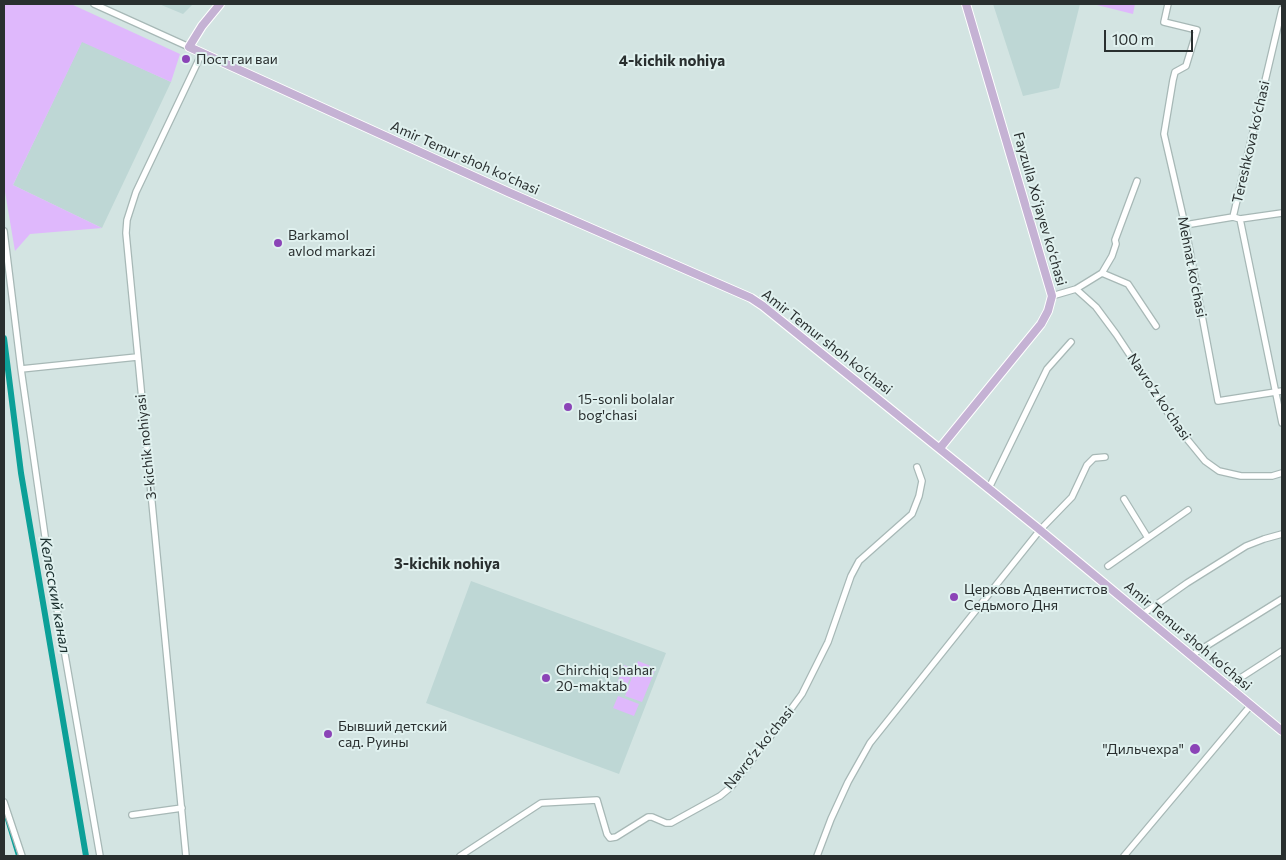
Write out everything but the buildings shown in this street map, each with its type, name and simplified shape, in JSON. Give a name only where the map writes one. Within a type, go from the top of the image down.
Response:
[{"type":"main road","points":[[189,47],[202,26],[220,4]]},
{"type":"main road","name":"Fayzulla Xo‘jayev ko‘chasi","points":[[940,448],[1041,324],[1050,306],[1052,296],[966,4]]},
{"type":"main road","name":"Amir Temur shoh ko‘chasi","points":[[189,47],[516,195],[751,298],[776,315],[940,448],[1282,731]]},
{"type":"street","points":[[94,4],[189,47]]},
{"type":"street","name":"Mehnat ko‘chasi","points":[[1168,4],[1164,22],[1197,30],[1186,66],[1176,72],[1173,80],[1164,134],[1185,225],[1218,401],[1280,392]]},
{"type":"street","name":"Tereshkova ko‘chasi","points":[[1233,217],[1282,9]]},
{"type":"street","name":"3-kichik nohiyasi","points":[[186,856],[137,356],[127,247],[127,220],[136,192],[202,53]]},
{"type":"street","points":[[1052,296],[1076,290],[1102,273],[1112,256],[1117,233],[1137,181]]},
{"type":"street","points":[[1185,225],[1233,217],[1240,219],[1282,213]]},
{"type":"street","name":"Tereshkova ko‘chasi","points":[[1240,219],[1280,392],[1282,424]]},
{"type":"street","points":[[4,231],[21,369],[48,557],[100,856]]},
{"type":"street","points":[[1102,273],[1128,284],[1156,326]]},
{"type":"street","name":"Navro‘z ko‘chasi","points":[[1076,290],[1096,307],[1178,428],[1205,461],[1219,471],[1241,476],[1272,476],[1282,472]]},
{"type":"street","points":[[989,488],[1048,369],[1071,342]]},
{"type":"street","points":[[21,369],[137,356]]},
{"type":"street","points":[[817,856],[848,782],[870,744],[1040,530],[1072,497],[1088,465],[1094,458],[1104,456]]},
{"type":"street","name":"Navro‘z ko‘chasi","points":[[460,856],[541,803],[597,800],[607,834],[610,838],[616,837],[648,817],[671,823],[731,788],[802,694],[828,642],[851,576],[859,562],[912,514],[922,481],[917,467]]},
{"type":"street","points":[[1124,499],[1148,538]]},
{"type":"street","points":[[1108,566],[1188,510]]},
{"type":"street","points":[[1142,614],[1246,546],[1282,534]]},
{"type":"street","points":[[1192,656],[1282,599]]},
{"type":"street","points":[[1228,686],[1282,651]]},
{"type":"street","points":[[1124,856],[1251,706]]},
{"type":"street","points":[[4,802],[22,856]]},
{"type":"street","points":[[132,814],[182,808]]},
{"type":"shaded area","points":[[4,4],[71,4],[180,54],[171,82],[82,42],[13,185],[102,228],[30,234],[15,251],[4,186]]},
{"type":"shaded area","points":[[159,4],[193,4],[183,14]]},
{"type":"shaded area","points":[[993,4],[1080,4],[1059,88],[1023,96]]},
{"type":"shaded area","points":[[1097,4],[1135,4],[1133,14]]},
{"type":"shaded area","points":[[82,41],[171,82],[102,228],[13,185]]},
{"type":"shaded area","name":"Chirchiq shahar 20-maktab","points":[[471,581],[666,653],[619,774],[426,703]]},
{"type":"shaded area","points":[[638,661],[656,668],[642,702],[625,696]]},
{"type":"shaded area","points":[[624,665],[634,669],[625,690],[616,686]]},
{"type":"shaded area","points":[[618,696],[639,704],[634,716],[613,708]]},
{"type":"waterway","name":"Келесский канал","points":[[4,338],[21,473],[86,856]]},
{"type":"waterway","points":[[4,813],[17,856]]},
{"type":"place","name":"Пост гаи ваи","points":[[186,59]]},
{"type":"place","name":"Barkamol avlod markazi","points":[[278,243]]},
{"type":"place","name":"15-sonli bolalar bog'chasi","points":[[568,407]]},
{"type":"place","name":"Церковь Адвентистов Седьмого Дня","points":[[954,597]]},
{"type":"place","name":"Chirchiq shahar 20-maktab","points":[[546,678]]},
{"type":"place","name":"Бывший детский сад. Руины","points":[[328,734]]},
{"type":"place","name":"\"Дильчехра\"","points":[[1195,749]]},
{"type":"district","name":"4-kichik nohiya","points":[[672,61]]},
{"type":"district","name":"3-kichik nohiya","points":[[447,564]]}]
